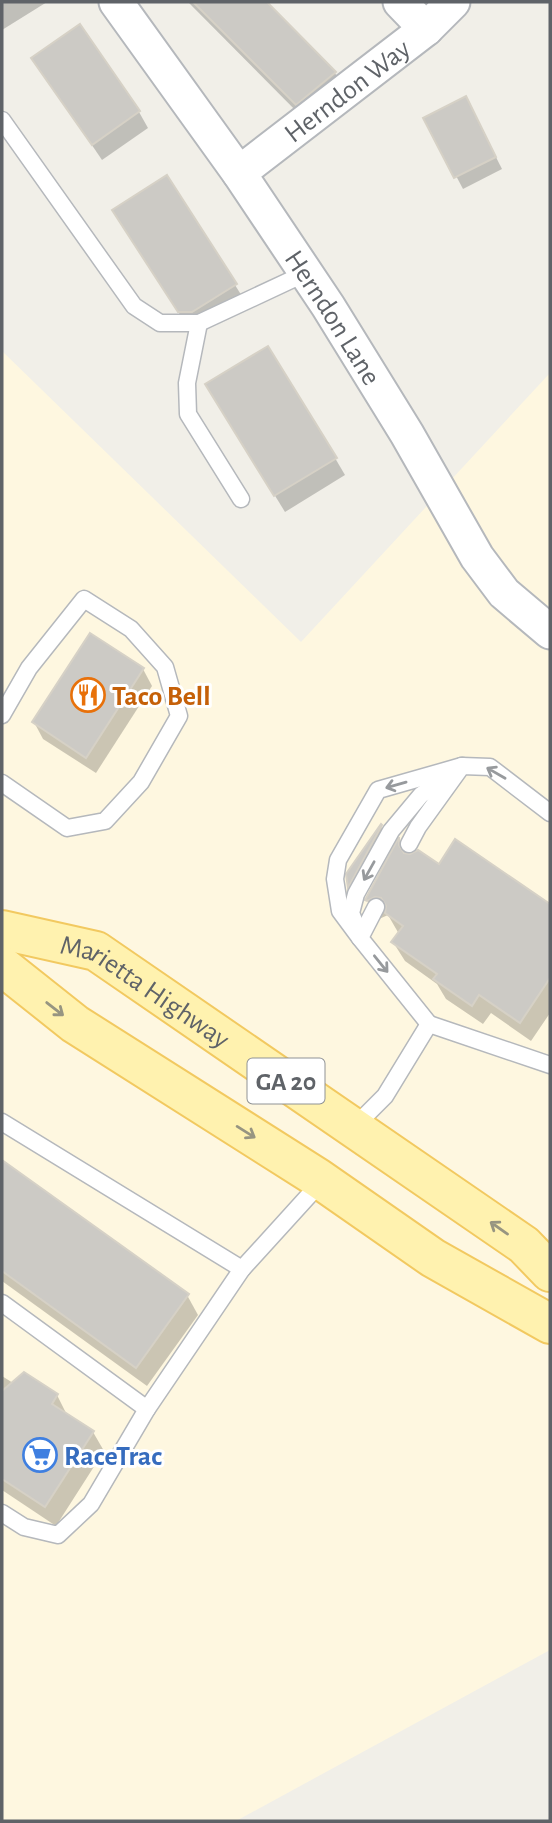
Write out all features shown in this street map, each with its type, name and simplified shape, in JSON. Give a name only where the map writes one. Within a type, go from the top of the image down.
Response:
[{"type":"main road","name":"Marietta Highway","points":[[2,930],[96,951],[524,1245],[550,1272]]},
{"type":"main road","name":"Marietta Highway","points":[[2,967],[75,1024],[322,1181],[433,1258],[550,1324]]},
{"type":"main road","name":"Marietta Highway","points":[[433,1258],[550,1301]]},
{"type":"street","name":"Herndon Lane","points":[[116,2],[239,173],[306,273],[407,434],[477,557],[504,593],[550,632]]},
{"type":"street","points":[[400,2],[426,29]]},
{"type":"street","name":"Herndon Way","points":[[239,173],[426,29],[453,2]]},
{"type":"lane","points":[[2,120],[134,306],[160,323],[199,323],[306,273]]},
{"type":"lane","points":[[199,323],[187,383],[188,414],[241,499]]},
{"type":"lane","points":[[2,715],[29,668],[84,599],[131,629],[165,667],[179,716],[141,782],[105,821],[66,828],[2,783]]},
{"type":"lane","points":[[550,813],[490,767],[461,766],[378,790],[338,860],[335,879],[340,911],[429,1024],[550,1065]]},
{"type":"lane","points":[[409,844],[461,766]]},
{"type":"lane","points":[[360,938],[351,913],[356,894],[391,831],[421,795],[461,766]]},
{"type":"lane","points":[[360,938],[376,907]]},
{"type":"lane","points":[[354,1128],[385,1096],[429,1024]]},
{"type":"lane","points":[[2,1122],[243,1269]]},
{"type":"lane","points":[[2,1513],[24,1527],[58,1535],[91,1504],[147,1409],[243,1269],[322,1181]]},
{"type":"lane","points":[[2,1303],[147,1409]]},
{"type":"shaded area","points":[[2,351],[301,642],[550,373],[550,1650],[236,1821],[2,1821]]},
{"type":"building","points":[[193,2],[267,2],[336,72],[296,105]]},
{"type":"building","points":[[80,24],[140,111],[92,145],[31,58]]},
{"type":"building","points":[[466,96],[496,157],[454,178],[423,118]]},
{"type":"building","points":[[167,175],[237,284],[192,312],[178,312],[112,210]]},
{"type":"building","points":[[268,346],[337,458],[274,496],[205,384]]},
{"type":"building","name":"Taco Bell","points":[[90,633],[144,668],[86,758],[32,722]]},
{"type":"building","points":[[382,825],[348,888],[346,874]]},
{"type":"building","points":[[399,837],[399,845],[404,853],[410,854],[418,850],[439,864],[455,839],[550,904],[550,978],[520,1023],[479,995],[472,1006],[433,979],[437,974],[391,942],[403,926],[385,913],[386,906],[381,898],[365,900]]},
{"type":"building","points":[[2,1160],[189,1294],[136,1368],[2,1271]]},
{"type":"building","name":"RaceTrac","points":[[24,1372],[58,1394],[52,1404],[94,1431],[45,1507],[2,1479],[2,1391]]},
{"type":"place","name":"Taco Bell","points":[[88,695]]},
{"type":"place","name":"RaceTrac","points":[[40,1455]]}]
